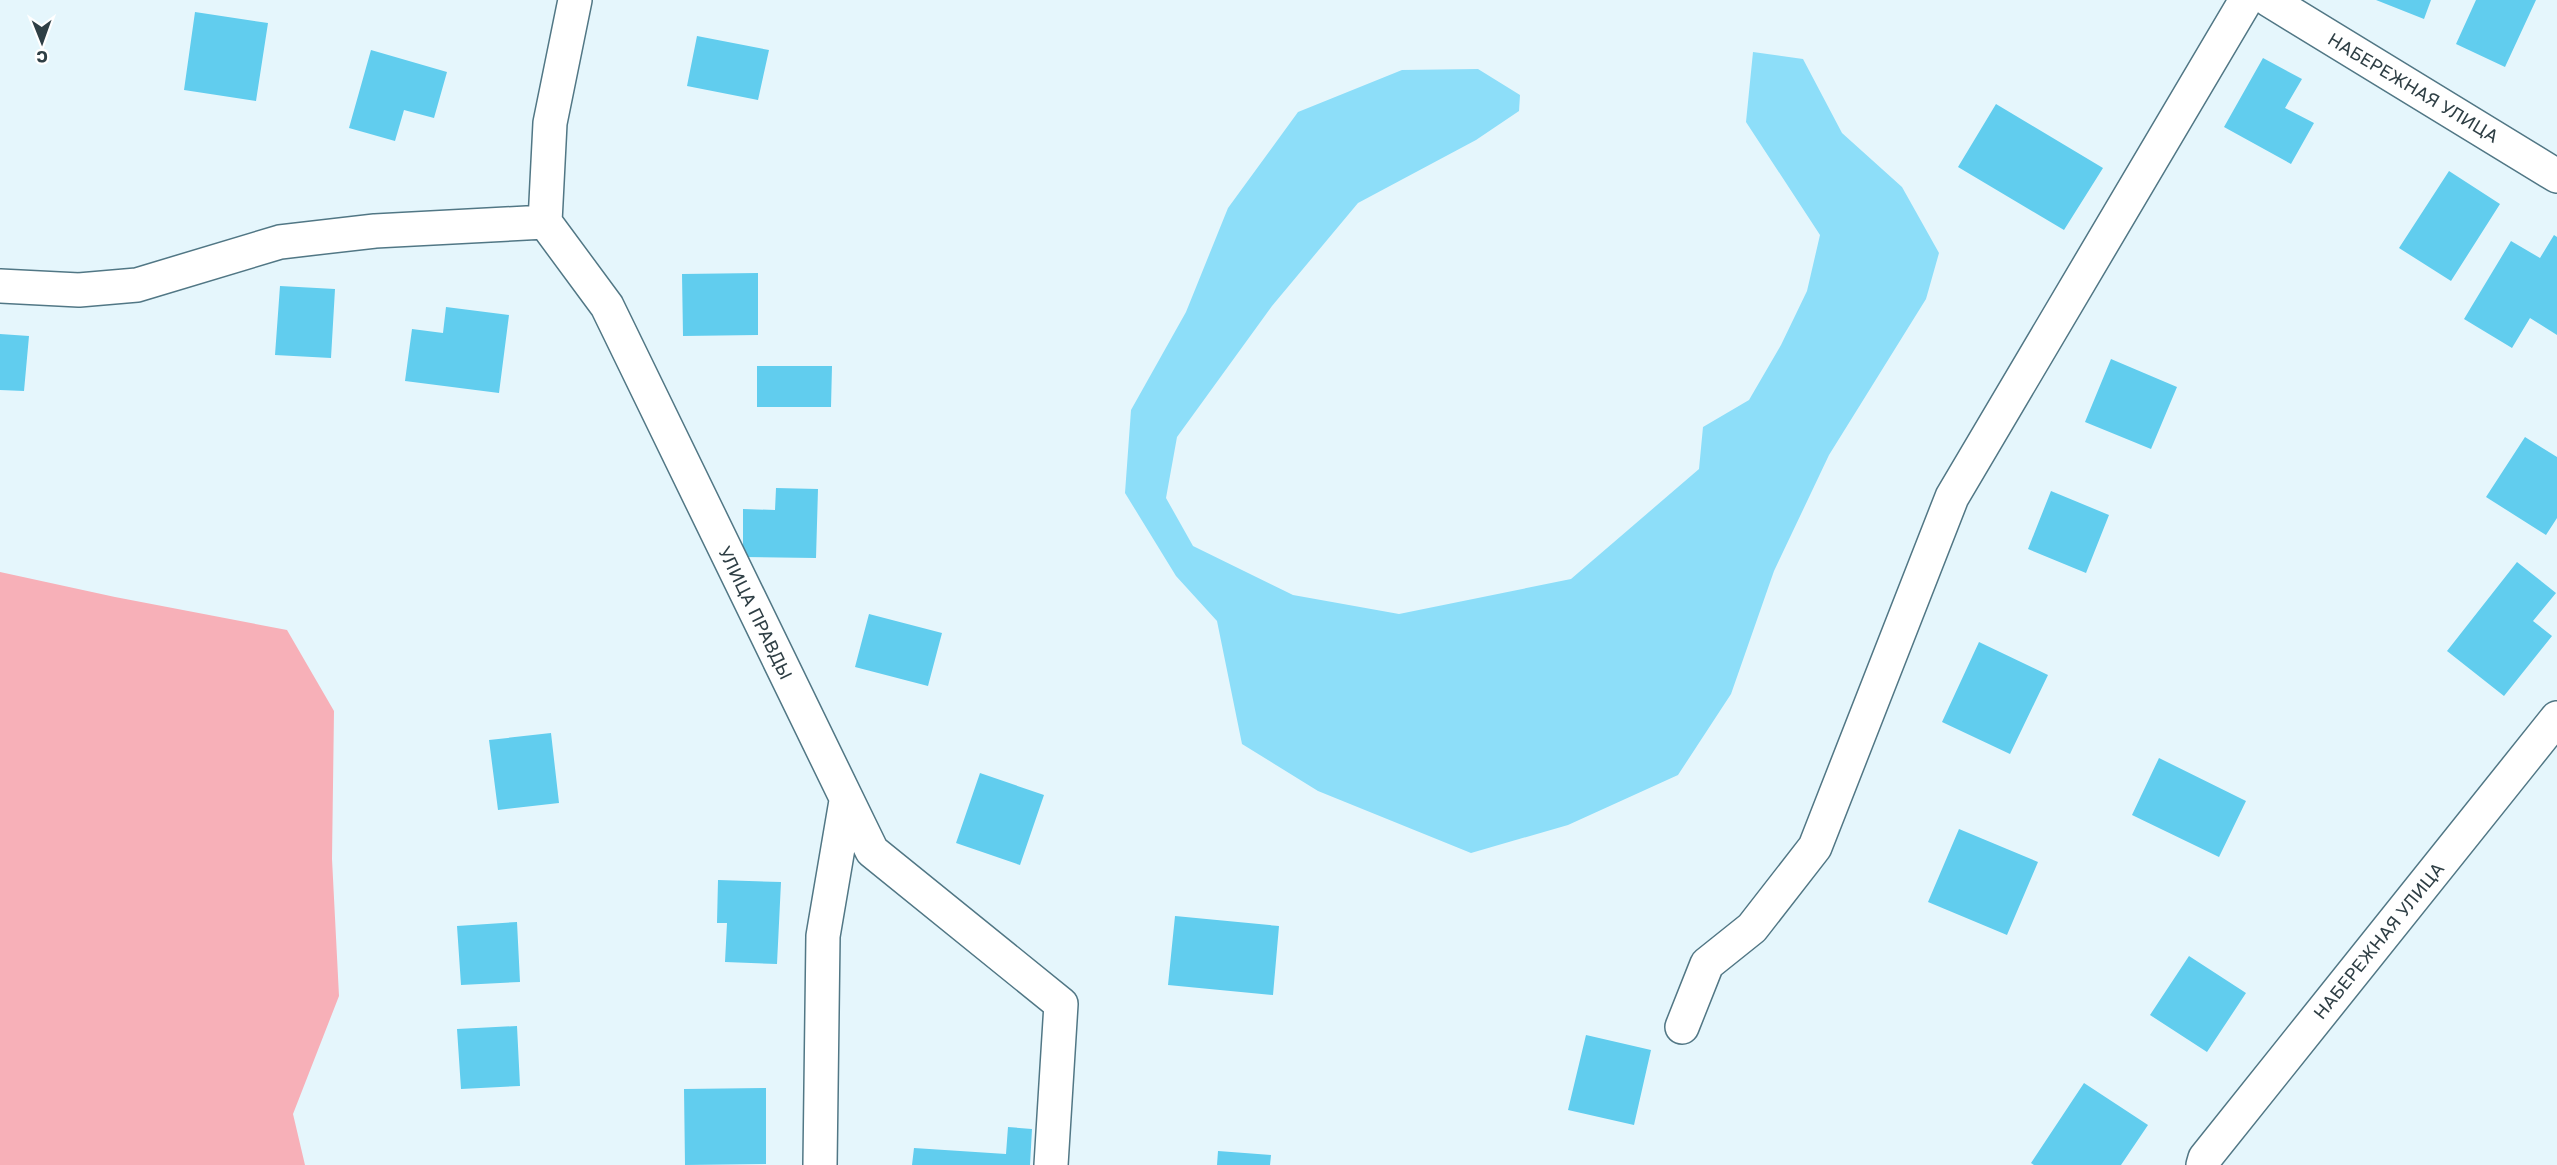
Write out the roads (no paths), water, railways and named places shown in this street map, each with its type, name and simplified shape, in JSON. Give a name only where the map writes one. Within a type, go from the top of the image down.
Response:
[{"type":"street","points":[[0,286],[79,290],[138,285],[280,242],[375,231],[545,222],[550,123],[575,0]]},
{"type":"street","points":[[1682,1027],[1707,964],[1752,928],[1815,847],[1952,497],[2246,0]]},
{"type":"street","name":"НАБЕРЕЖНАЯ УЛИЦА","points":[[2269,0],[2557,176]]},
{"type":"street","name":"УЛИЦА ПРАВДЫ","points":[[545,222],[607,306],[846,801],[872,850],[1061,1004],[1051,1165]]},
{"type":"street","name":"НАБЕРЕЖНАЯ УЛИЦА","points":[[2203,1165],[2205,1158],[2557,718]]},
{"type":"street","points":[[820,1165],[823,936],[846,801]]},
{"type":"water","points":[[1753,52],[1803,59],[1842,133],[1902,187],[1939,253],[1926,299],[1829,455],[1774,571],[1731,694],[1678,775],[1568,825],[1471,853],[1318,791],[1242,744],[1217,621],[1176,576],[1125,493],[1131,410],[1186,312],[1228,208],[1298,112],[1402,70],[1478,69],[1520,95],[1519,111],[1476,140],[1358,203],[1272,306],[1177,437],[1166,498],[1193,546],[1293,595],[1399,614],[1571,579],[1699,469],[1703,427],[1749,400],[1781,345],[1807,291],[1820,235],[1746,122]]}]
